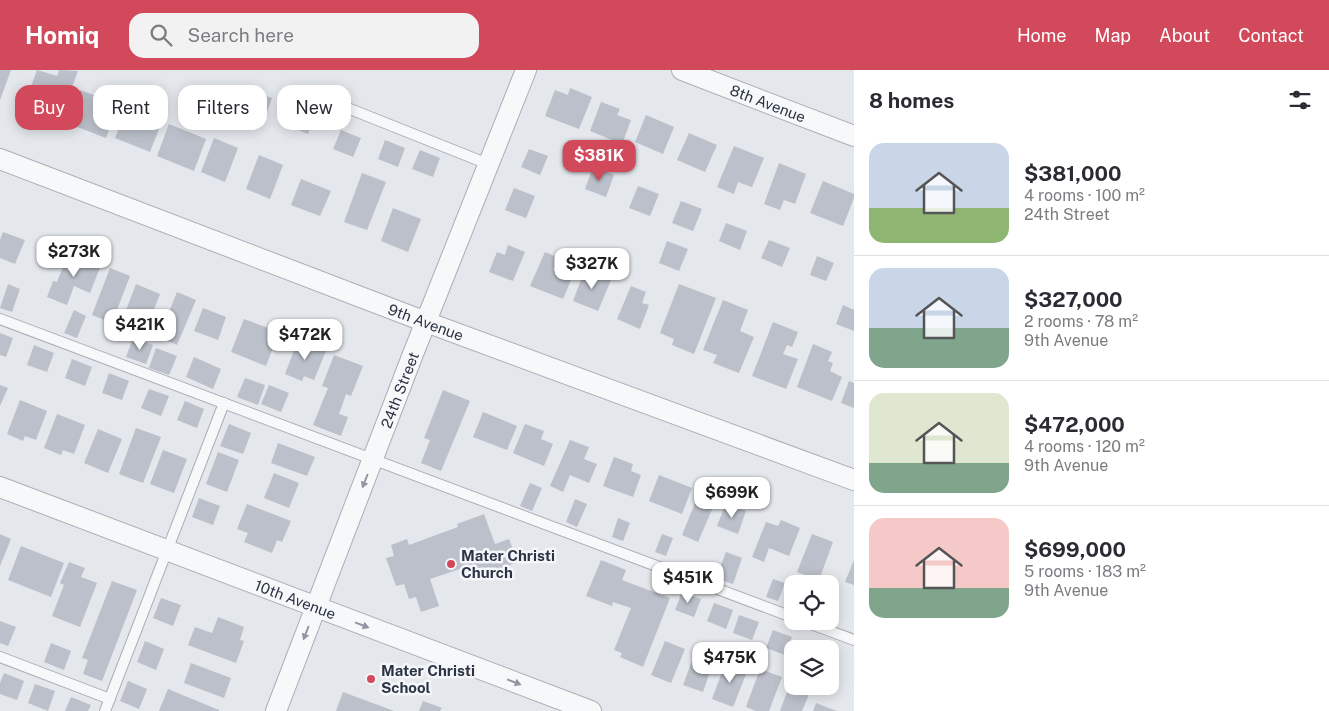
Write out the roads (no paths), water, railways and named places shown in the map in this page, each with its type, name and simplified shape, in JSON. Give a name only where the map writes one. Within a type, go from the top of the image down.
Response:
[{"type":"street","name":"24th Street","points":[[276,711],[426,322],[526,70]]},
{"type":"street","name":"8th Avenue","points":[[682,70],[854,136]]},
{"type":"street","name":"9th Avenue","points":[[0,159],[426,322],[854,480]]},
{"type":"street","name":"10th Avenue","points":[[0,487],[591,711]]},
{"type":"lane","points":[[351,109],[488,164]]},
{"type":"lane","points":[[0,319],[784,614]]},
{"type":"lane","points":[[105,711],[224,403]]},
{"type":"lane","points":[[827,630],[854,640]]},
{"type":"lane","points":[[0,657],[110,699]]},
{"type":"place","name":"Mater Christi Church","points":[[451,564]]},
{"type":"place","name":"Mater Christi School","points":[[371,679]]}]
